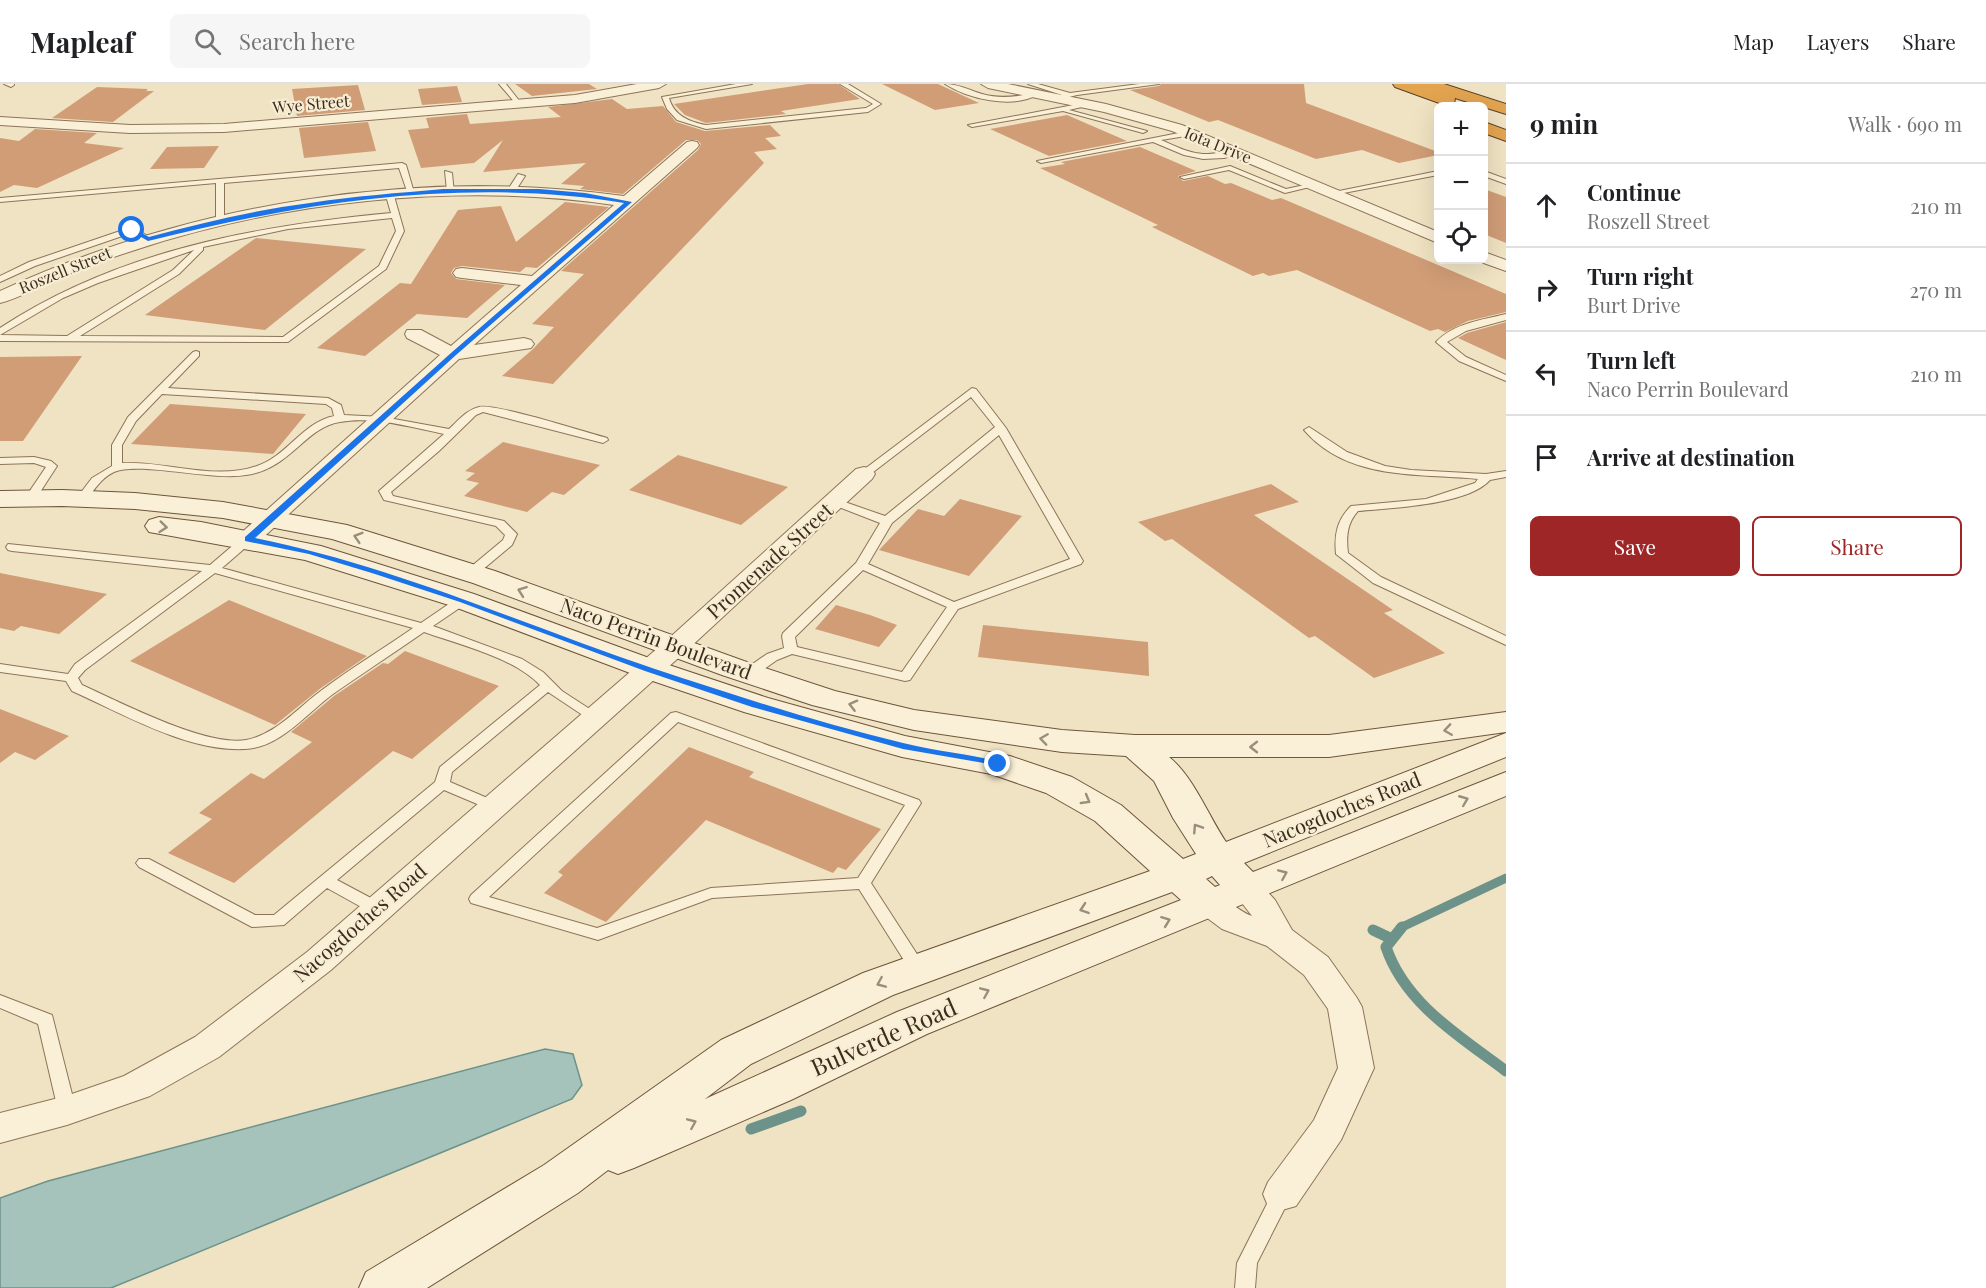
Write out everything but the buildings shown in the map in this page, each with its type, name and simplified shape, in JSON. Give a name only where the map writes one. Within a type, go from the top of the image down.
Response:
[{"type":"highway","points":[[1428,84],[1506,109]]},
{"type":"highway","points":[[1389,85],[1434,102]]},
{"type":"highway","points":[[1389,85],[1452,102]]},
{"type":"highway","points":[[1389,85],[1434,107]]},
{"type":"highway","points":[[1488,113],[1506,120]]},
{"type":"highway","points":[[1488,121],[1506,128]]},
{"type":"highway","points":[[1488,129],[1506,136]]},
{"type":"main road","name":"Naco Perrin Boulevard","points":[[0,499],[135,501],[223,510],[337,531],[467,586],[649,669],[834,729],[903,746],[998,764],[1059,784],[1108,813],[1179,875],[1228,897]]},
{"type":"main road","name":"Naco Perrin Boulevard","points":[[0,518],[44,517],[201,531],[311,552],[467,586],[676,646],[824,698],[914,720],[1062,741],[1135,746],[1329,746],[1506,722]]},
{"type":"main road","name":"Nacogdoches Road","points":[[1179,875],[1506,744]]},
{"type":"main road","points":[[1135,746],[1169,775],[1191,818],[1218,859],[1228,897]]},
{"type":"main road","name":"Nacogdoches Road","points":[[1228,897],[1506,783]]},
{"type":"main road","name":"Bulverde Road","points":[[384,1288],[561,1179],[736,1052],[878,984],[1179,875]]},
{"type":"main road","name":"Bulverde Road","points":[[561,1179],[775,1088],[912,1023],[1018,978],[1228,897]]},
{"type":"street","name":"Wye Street","points":[[0,121],[130,129],[224,129],[575,99],[637,87],[662,90]]},
{"type":"street","name":"Iota Drive","points":[[989,92],[1033,89],[1059,104],[1084,105],[1132,115],[1189,133],[1434,236]]},
{"type":"street","points":[[248,539],[453,354],[692,145]]},
{"type":"street","name":"Roszell Street","points":[[0,298],[66,267],[148,239],[220,220],[312,204],[390,195],[512,190],[585,194],[629,202]]},
{"type":"street","points":[[1488,259],[1506,266]]},
{"type":"street","points":[[462,273],[537,282]]},
{"type":"street","points":[[414,334],[453,354],[524,344]]},
{"type":"street","name":"Promenade Street","points":[[676,646],[864,474]]},
{"type":"street","name":"Nacogdoches Road","points":[[0,1128],[67,1110],[137,1086],[207,1047],[319,961],[676,646]]},
{"type":"street","points":[[1228,897],[1233,921],[1280,938],[1316,966],[1345,1007],[1356,1068],[1328,1129],[1282,1194]]},
{"type":"lane","points":[[502,84],[519,104]]},
{"type":"lane","points":[[749,84],[662,90],[666,105],[683,122],[706,127],[868,110],[877,106],[878,104],[843,84]]},
{"type":"lane","points":[[948,84],[989,92]]},
{"type":"lane","points":[[1033,89],[1069,95],[1156,84]]},
{"type":"lane","points":[[972,125],[1059,104],[1069,95]]},
{"type":"lane","points":[[1059,104],[1143,131]]},
{"type":"lane","points":[[1041,161],[1189,133]]},
{"type":"lane","points":[[1154,140],[1195,157],[1209,159],[1238,153]]},
{"type":"lane","points":[[0,200],[402,165],[412,194]]},
{"type":"lane","points":[[1184,177],[1230,168],[1285,191],[1314,185]]},
{"type":"lane","points":[[448,173],[451,191]]},
{"type":"lane","points":[[1333,193],[1434,174]]},
{"type":"lane","points":[[1488,175],[1506,182]]},
{"type":"lane","points":[[512,190],[521,176]]},
{"type":"lane","points":[[220,180],[220,220]]},
{"type":"lane","points":[[0,338],[285,340],[383,267],[400,231],[390,195]]},
{"type":"lane","points":[[0,332],[13,322],[85,285],[204,245],[271,229],[395,215]]},
{"type":"lane","points":[[0,279],[32,264],[132,230],[148,239]]},
{"type":"lane","points":[[70,338],[176,272],[204,245]]},
{"type":"lane","points":[[1506,317],[1468,327],[1448,335],[1441,342],[1447,349],[1484,371],[1506,378]]},
{"type":"lane","points":[[117,467],[117,445],[132,419],[196,354]]},
{"type":"lane","points":[[160,390],[328,401],[337,407],[340,418]]},
{"type":"lane","points":[[749,673],[772,657],[791,650],[905,677],[954,606],[1077,561],[1001,428],[972,391],[864,474]]},
{"type":"lane","points":[[71,678],[77,688],[159,725],[206,741],[246,745],[276,734],[326,693],[423,627],[467,586],[508,542],[511,534],[506,527],[487,519],[388,498],[385,491],[472,413],[482,409],[501,412],[603,440]]},
{"type":"lane","points":[[82,499],[90,486],[106,472],[117,467],[134,466],[234,473],[257,470],[273,464],[325,423],[340,418],[380,420],[451,433]]},
{"type":"lane","points":[[791,650],[788,636],[861,565],[887,521],[1001,428]]},
{"type":"lane","points":[[1309,430],[1322,443],[1338,453],[1389,469],[1409,473],[1464,474],[1486,477],[1506,474]]},
{"type":"lane","points":[[0,461],[30,460],[52,466],[31,498]]},
{"type":"lane","points":[[1486,477],[1479,485],[1427,502],[1355,508],[1342,526],[1340,546],[1347,560],[1377,580],[1506,641]]},
{"type":"lane","points":[[835,502],[887,521]]},
{"type":"lane","points":[[71,678],[80,667],[213,569],[248,539]]},
{"type":"lane","points":[[12,547],[213,569],[423,627],[517,662],[538,675],[556,694],[595,717]]},
{"type":"lane","points":[[861,565],[954,606]]},
{"type":"lane","points":[[0,668],[71,678]]},
{"type":"lane","points":[[144,863],[252,921],[278,921],[442,784],[445,771],[548,685]]},
{"type":"lane","points":[[676,716],[914,803],[863,883],[711,893],[598,934],[477,899],[676,716]]},
{"type":"lane","points":[[442,784],[494,806]]},
{"type":"lane","points":[[326,881],[378,909]]},
{"type":"lane","points":[[863,883],[918,969]]},
{"type":"lane","points":[[0,1001],[46,1020],[67,1110]]},
{"type":"lane","points":[[1245,1288],[1247,1263],[1282,1194]]},
{"type":"water","points":[[545,1049],[573,1054],[582,1085],[572,1099],[111,1288],[0,1288],[0,1198],[48,1181]]},
{"type":"waterway","points":[[1402,927],[1506,878]]},
{"type":"waterway","points":[[1402,927],[1386,947],[1406,986],[1436,1018],[1506,1071]]},
{"type":"waterway","points":[[1373,930],[1392,939]]},
{"type":"waterway","points":[[751,1129],[801,1111]]},
{"type":"route","points":[[132,230],[148,239],[220,220],[271,210],[443,191],[539,191],[585,194],[629,202],[453,354],[248,539],[311,552],[378,572],[463,600],[649,669],[834,729],[903,746],[998,764]]}]
